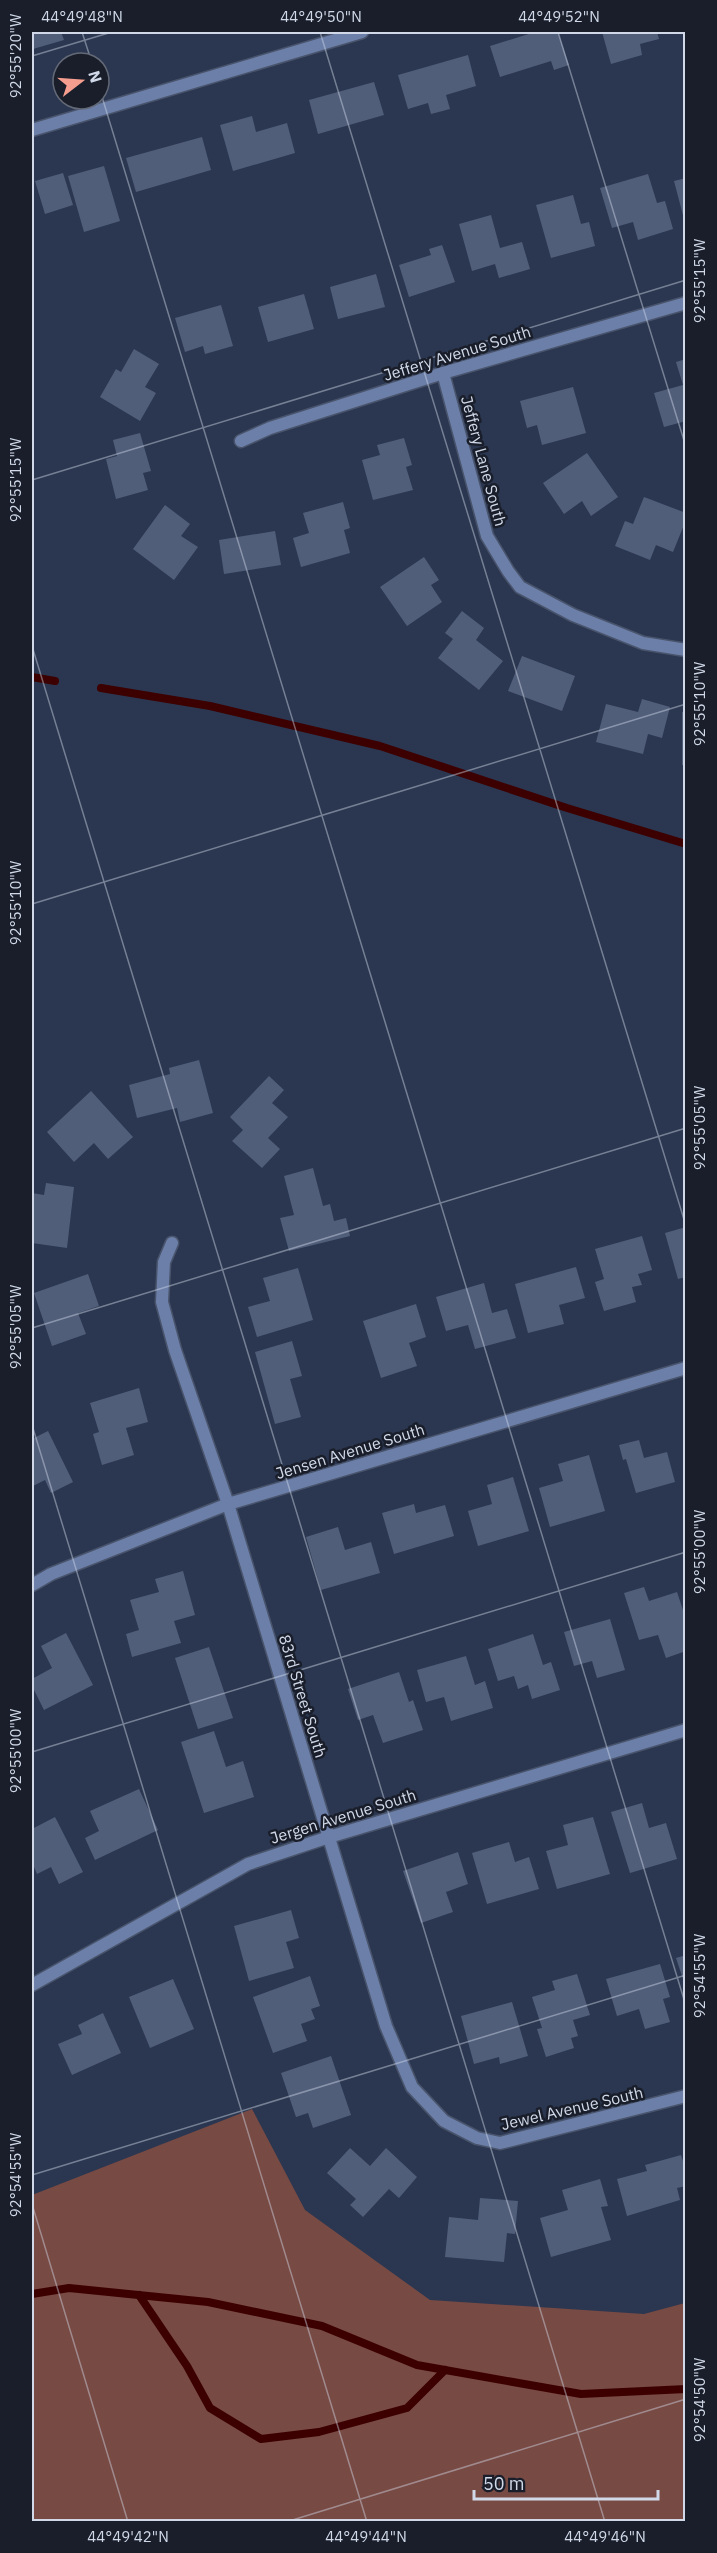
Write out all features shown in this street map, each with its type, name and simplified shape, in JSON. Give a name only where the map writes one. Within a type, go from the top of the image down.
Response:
[{"type":"street","points":[[32,130],[362,32]]},
{"type":"street","name":"Jeffery Avenue South","points":[[240,441],[270,428],[443,373],[686,303]]},
{"type":"street","name":"Jeffery Lane South","points":[[443,373],[487,536],[520,587],[573,615],[643,643],[686,650]]},
{"type":"street","name":"83rd Street South","points":[[172,1243],[164,1262],[162,1302],[175,1350],[228,1504],[387,2026],[412,2087],[444,2121],[466,2133]]},
{"type":"street","name":"Jensen Avenue South","points":[[32,1585],[51,1574],[228,1504],[686,1368]]},
{"type":"street","name":"Jergen Avenue South","points":[[32,1985],[248,1864],[329,1837],[686,1730]]},
{"type":"street","name":"Jewel Avenue South","points":[[466,2133],[500,2143],[686,2096]]},
{"type":"shaded area","points":[[252,2109],[305,2210],[430,2300],[644,2314],[685,2303],[685,2521],[32,2521],[32,2195]]},
{"type":"building","points":[[32,32],[61,32],[64,40],[33,49]]},
{"type":"building","points":[[535,32],[558,32],[569,65],[554,70],[551,61],[500,77],[490,46]]},
{"type":"building","points":[[602,32],[657,32],[659,39],[640,44],[642,55],[611,64]]},
{"type":"building","points":[[468,55],[476,86],[446,95],[450,109],[431,114],[428,103],[408,109],[398,75]]},
{"type":"building","points":[[374,82],[384,115],[318,134],[309,100]]},
{"type":"building","points":[[252,116],[256,132],[287,123],[295,153],[233,171],[220,125]]},
{"type":"building","points":[[202,137],[211,170],[136,192],[126,158]]},
{"type":"building","points":[[104,166],[120,221],[84,232],[68,176]]},
{"type":"building","points":[[63,173],[73,205],[45,214],[35,181]]},
{"type":"building","points":[[648,174],[657,203],[665,201],[673,229],[638,240],[633,222],[612,228],[600,188]]},
{"type":"building","points":[[686,178],[686,223],[685,223],[674,181]]},
{"type":"building","points":[[573,195],[581,224],[589,222],[595,246],[551,258],[536,205]]},
{"type":"building","points":[[491,215],[500,248],[522,242],[530,269],[499,278],[495,264],[472,271],[459,224]]},
{"type":"building","points":[[442,245],[455,282],[409,297],[399,265],[431,255],[429,249]]},
{"type":"building","points":[[376,274],[385,307],[338,319],[330,287]]},
{"type":"building","points":[[304,294],[314,329],[268,342],[258,307]]},
{"type":"building","points":[[221,305],[233,346],[205,354],[203,346],[185,352],[175,318]]},
{"type":"building","points":[[134,349],[159,364],[145,387],[156,393],[140,421],[100,397],[116,369],[121,372]]},
{"type":"building","points":[[686,359],[686,421],[664,427],[654,393],[683,385],[676,362]]},
{"type":"building","points":[[573,387],[586,433],[542,445],[537,425],[527,428],[520,401]]},
{"type":"building","points":[[140,433],[151,471],[143,473],[148,490],[116,499],[106,459],[117,456],[113,440]]},
{"type":"building","points":[[404,438],[412,465],[406,467],[413,490],[373,500],[362,460],[380,455],[377,445]]},
{"type":"building","points":[[587,453],[618,497],[591,516],[582,501],[564,514],[543,483]]},
{"type":"building","points":[[644,497],[686,513],[686,520],[673,552],[656,545],[650,560],[615,546],[625,521],[633,524]]},
{"type":"building","points":[[343,502],[350,528],[344,530],[350,553],[301,567],[293,538],[309,533],[303,513]]},
{"type":"building","points":[[165,505],[190,524],[181,536],[198,547],[174,580],[133,549]]},
{"type":"building","points":[[275,531],[281,565],[224,574],[219,540]]},
{"type":"building","points":[[424,557],[439,580],[431,585],[442,602],[407,626],[380,587]]},
{"type":"building","points":[[462,611],[484,628],[476,640],[503,661],[479,690],[438,658],[453,639],[445,633]]},
{"type":"building","points":[[522,656],[575,676],[562,711],[508,691]]},
{"type":"building","points":[[642,699],[670,707],[662,738],[648,734],[643,754],[596,742],[606,704],[638,712]]},
{"type":"building","points":[[682,712],[686,712],[686,765],[682,765]]},
{"type":"building","points":[[199,1060],[213,1113],[180,1122],[177,1108],[137,1118],[129,1085],[170,1074],[169,1068]]},
{"type":"building","points":[[269,1076],[284,1090],[272,1103],[288,1117],[268,1138],[280,1149],[262,1168],[232,1141],[243,1130],[230,1117]]},
{"type":"building","points":[[91,1091],[133,1137],[108,1159],[94,1143],[74,1162],[47,1132]]},
{"type":"building","points":[[313,1168],[323,1206],[330,1204],[334,1221],[346,1218],[350,1236],[289,1251],[280,1218],[294,1215],[284,1176]]},
{"type":"building","points":[[46,1183],[74,1187],[67,1248],[32,1243],[32,1193],[44,1195]]},
{"type":"building","points":[[686,1227],[686,1277],[678,1279],[665,1233]]},
{"type":"building","points":[[642,1236],[652,1270],[638,1274],[642,1285],[632,1287],[636,1302],[604,1311],[595,1282],[604,1279],[595,1249]]},
{"type":"building","points":[[576,1267],[585,1298],[559,1305],[564,1324],[528,1333],[515,1284]]},
{"type":"building","points":[[298,1268],[313,1320],[257,1337],[248,1307],[270,1301],[263,1278]]},
{"type":"building","points":[[88,1274],[99,1306],[78,1313],[86,1334],[52,1346],[34,1293]]},
{"type":"building","points":[[484,1283],[492,1313],[507,1309],[516,1338],[475,1349],[468,1325],[446,1331],[436,1297]]},
{"type":"building","points":[[416,1304],[426,1337],[409,1343],[417,1366],[381,1378],[363,1321]]},
{"type":"building","points":[[292,1341],[302,1376],[290,1379],[301,1417],[275,1424],[255,1352]]},
{"type":"building","points":[[139,1388],[148,1422],[126,1428],[134,1455],[102,1465],[93,1434],[99,1432],[90,1403]]},
{"type":"building","points":[[48,1431],[73,1482],[51,1493],[45,1480],[33,1486],[32,1482],[32,1439]]},
{"type":"building","points":[[639,1440],[644,1458],[667,1452],[675,1482],[636,1493],[626,1459],[623,1460],[619,1445]]},
{"type":"building","points":[[589,1455],[605,1511],[550,1527],[539,1488],[563,1481],[558,1464]]},
{"type":"building","points":[[513,1477],[529,1531],[478,1546],[468,1511],[492,1504],[487,1485]]},
{"type":"building","points":[[414,1504],[416,1513],[445,1505],[454,1536],[394,1554],[382,1513]]},
{"type":"building","points":[[338,1527],[345,1550],[371,1542],[380,1573],[321,1590],[306,1537]]},
{"type":"building","points":[[183,1571],[195,1615],[174,1621],[181,1643],[132,1657],[126,1634],[139,1630],[130,1600],[159,1592],[155,1579]]},
{"type":"building","points":[[644,1587],[649,1601],[677,1592],[686,1619],[686,1651],[666,1658],[658,1635],[639,1640],[624,1593]]},
{"type":"building","points":[[610,1619],[625,1670],[597,1678],[592,1661],[574,1666],[564,1632]]},
{"type":"building","points":[[66,1633],[93,1685],[44,1710],[32,1686],[32,1679],[52,1668],[41,1646]]},
{"type":"building","points":[[533,1634],[543,1665],[551,1662],[560,1690],[532,1699],[528,1685],[518,1689],[514,1676],[498,1681],[488,1649]]},
{"type":"building","points":[[209,1647],[233,1718],[198,1729],[175,1658]]},
{"type":"building","points":[[466,1656],[475,1685],[485,1681],[493,1708],[451,1721],[444,1697],[426,1702],[417,1670]]},
{"type":"building","points":[[399,1672],[409,1702],[413,1700],[423,1730],[383,1743],[373,1715],[358,1720],[348,1689]]},
{"type":"building","points":[[214,1731],[226,1767],[243,1761],[254,1797],[204,1813],[181,1742]]},
{"type":"building","points":[[139,1789],[158,1830],[95,1860],[85,1838],[99,1831],[90,1811]]},
{"type":"building","points":[[642,1803],[649,1828],[666,1823],[677,1859],[630,1873],[611,1812]]},
{"type":"building","points":[[55,1817],[83,1872],[59,1884],[51,1867],[37,1874],[34,1867],[32,1868],[32,1829]]},
{"type":"building","points":[[593,1817],[610,1874],[557,1889],[546,1851],[568,1845],[563,1825]]},
{"type":"building","points":[[509,1842],[515,1862],[529,1857],[539,1889],[487,1904],[472,1853]]},
{"type":"building","points":[[458,1852],[468,1884],[446,1892],[453,1912],[421,1923],[403,1871]]},
{"type":"building","points":[[291,1910],[299,1938],[286,1942],[294,1968],[249,1981],[234,1926]]},
{"type":"building","points":[[686,1955],[686,1985],[685,1985],[676,1958]]},
{"type":"building","points":[[660,1964],[670,1997],[663,1999],[670,2022],[645,2029],[639,2009],[617,2016],[606,1979]]},
{"type":"building","points":[[577,1974],[590,2015],[573,2020],[578,2036],[571,2038],[574,2048],[546,2057],[537,2029],[542,2028],[532,1997],[555,1990],[552,1981]]},
{"type":"building","points":[[310,1976],[320,2006],[311,2009],[315,2019],[301,2024],[307,2041],[273,2053],[253,1997]]},
{"type":"building","points":[[173,1979],[194,2029],[150,2048],[129,1997]]},
{"type":"building","points":[[512,2002],[528,2056],[500,2064],[499,2057],[474,2064],[461,2016]]},
{"type":"building","points":[[103,2013],[121,2053],[72,2075],[58,2044],[82,2034],[78,2025]]},
{"type":"building","points":[[331,2056],[351,2115],[313,2128],[308,2113],[296,2117],[281,2073]]},
{"type":"building","points":[[350,2148],[370,2166],[386,2148],[417,2177],[399,2198],[389,2189],[363,2217],[350,2205],[356,2199],[327,2173]]},
{"type":"building","points":[[681,2155],[686,2170],[686,2186],[677,2188],[680,2200],[627,2216],[617,2179],[647,2171],[645,2165]]},
{"type":"building","points":[[600,2179],[608,2206],[601,2207],[611,2240],[551,2257],[540,2218],[568,2210],[562,2190]]},
{"type":"building","points":[[480,2198],[518,2201],[515,2234],[507,2233],[504,2262],[445,2257],[449,2217],[478,2220]]},
{"type":"waterway","points":[[32,677],[55,681]]},
{"type":"waterway","points":[[101,688],[210,706],[380,746],[567,808],[686,844]]},
{"type":"waterway","points":[[32,2294],[69,2288],[208,2302],[322,2326],[417,2365],[581,2394],[686,2389]]},
{"type":"waterway","points":[[139,2295],[187,2366],[210,2408],[261,2439],[319,2432],[407,2408],[445,2370]]}]
